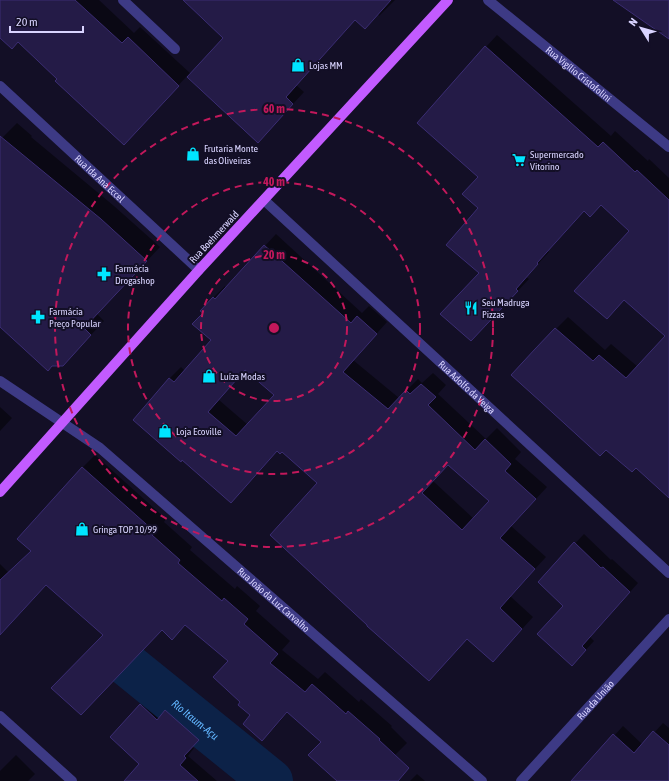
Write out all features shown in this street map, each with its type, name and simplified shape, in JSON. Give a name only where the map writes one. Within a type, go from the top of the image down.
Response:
[{"type":"main road","name":"Rua Boehmerwald","points":[[0,492],[199,270],[448,0]]},
{"type":"street","points":[[123,0],[175,49]]},
{"type":"street","name":"Rua Vigílio Cristofolini","points":[[488,0],[669,147]]},
{"type":"street","name":"Rua Ida Ana Eccel","points":[[0,86],[199,270]]},
{"type":"street","name":"Rua Adolfo da Veiga","points":[[264,200],[669,573]]},
{"type":"street","name":"Rua João da Luz Carvalho","points":[[0,381],[100,448],[482,781]]},
{"type":"street","name":"Rua da União","points":[[521,781],[669,619]]},
{"type":"street","points":[[0,716],[72,781]]},
{"type":"building","points":[[0,0],[75,0],[122,43],[128,37],[179,86],[124,145],[55,81],[57,79],[18,42],[12,49],[0,38]]},
{"type":"building","points":[[183,0],[391,0],[365,29],[355,20],[286,97],[293,104],[258,143],[187,77],[223,38]]},
{"type":"building","points":[[613,0],[669,0],[669,39]]},
{"type":"building","points":[[485,46],[598,147],[603,142],[635,172],[637,170],[669,200],[669,498],[636,468],[632,472],[606,450],[600,456],[511,375],[555,328],[593,361],[599,355],[626,378],[665,336],[624,300],[607,319],[574,291],[629,231],[601,205],[590,217],[584,211],[537,263],[538,264],[516,289],[518,291],[471,341],[440,314],[479,273],[446,245],[478,208],[462,194],[478,177],[417,123]]},
{"type":"building","points":[[0,136],[101,219],[147,261],[84,328],[91,335],[63,366],[52,366],[48,371],[0,327]]},
{"type":"building","points":[[264,245],[351,323],[357,316],[377,334],[343,372],[388,409],[406,390],[410,394],[421,384],[436,397],[428,405],[475,450],[485,439],[511,464],[505,471],[536,499],[500,538],[535,569],[500,608],[522,629],[493,662],[467,639],[429,681],[367,626],[270,535],[317,483],[282,452],[280,454],[277,451],[231,503],[133,420],[169,378],[174,382],[211,340],[192,324],[203,313],[200,311],[213,297],[215,299]],"holes":[[[245,370],[274,395],[236,436],[208,412]],[[448,465],[489,501],[462,530],[422,493]]]},
{"type":"building","points":[[82,467],[155,532],[152,535],[180,560],[178,563],[222,601],[224,598],[248,619],[244,624],[278,654],[270,663],[305,692],[312,684],[346,714],[348,711],[380,739],[379,740],[409,768],[398,781],[337,781],[308,755],[321,742],[287,712],[262,741],[243,724],[250,715],[238,705],[240,702],[213,677],[228,661],[185,625],[172,640],[162,630],[81,715],[51,688],[103,635],[46,585],[0,635],[0,580],[31,551],[17,539]]},
{"type":"building","points":[[574,542],[601,568],[603,567],[630,592],[582,646],[586,650],[572,666],[537,634],[563,606],[538,582]]},
{"type":"building","points":[[140,704],[157,720],[165,710],[199,740],[184,756],[186,758],[180,765],[198,781],[124,781],[139,764],[110,737]]},
{"type":"building","points":[[653,731],[669,745],[669,781],[571,781],[613,734],[634,753]]},
{"type":"waterway","name":"Rio Itaum-Açu","points":[[119,658],[271,781]]},
{"type":"place","name":"Lojas MM","points":[[298,65]]},
{"type":"place","name":"Frutaria Monte das Oliveiras","points":[[193,154]]},
{"type":"place","name":"Supermercado Vitorino","points":[[519,160]]},
{"type":"place","name":"Farmácia Drogashop","points":[[104,274]]},
{"type":"place","name":"Seu Madruga Pizzas","points":[[471,308]]},
{"type":"place","name":"Farmácia Preço Popular","points":[[38,317]]},
{"type":"place","name":"Luíza Modas","points":[[209,376]]},
{"type":"place","name":"Loja Ecoville","points":[[165,431]]},
{"type":"place","name":"Gringa TOP 10/99","points":[[82,529]]}]
